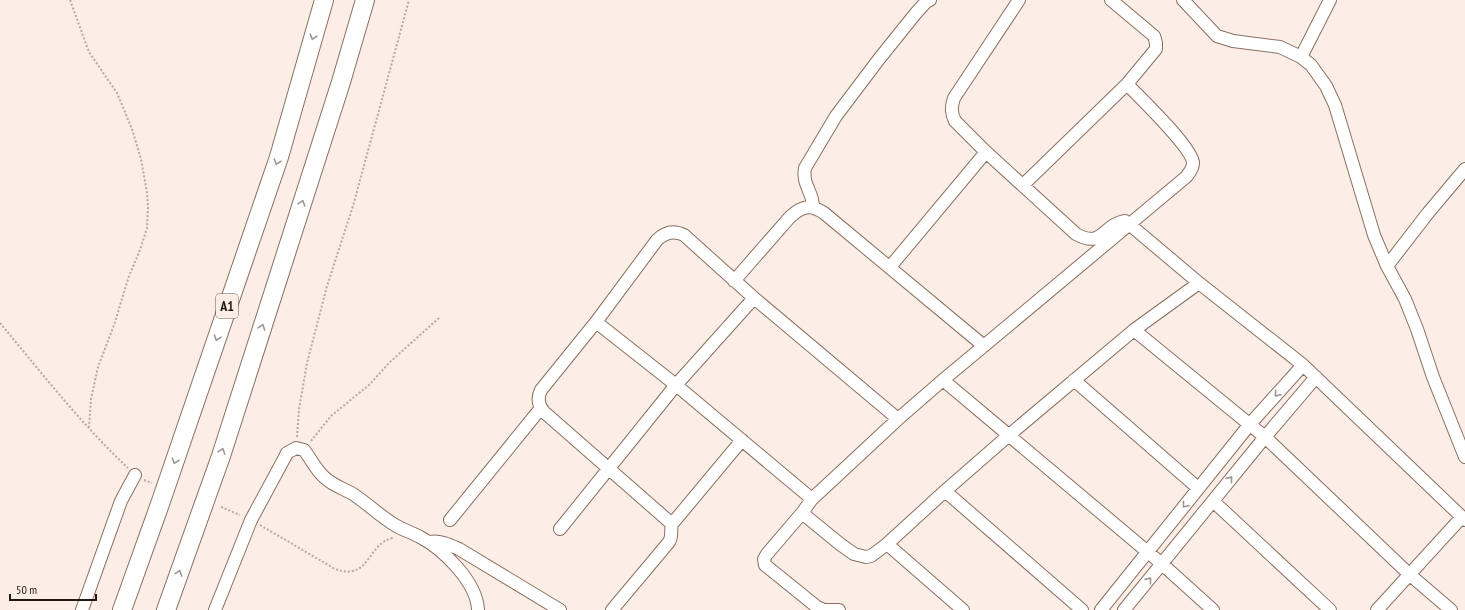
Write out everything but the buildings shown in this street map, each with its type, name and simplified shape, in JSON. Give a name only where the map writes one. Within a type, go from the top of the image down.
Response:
[{"type":"highway","name":"A1","points":[[122,610],[163,497],[279,158],[324,0]]},
{"type":"highway","points":[[166,610],[221,456],[341,82],[365,0]]},
{"type":"street","points":[[813,207],[813,200],[804,177],[805,168],[836,116],[883,53],[926,2],[930,0]]},
{"type":"street","points":[[1019,0],[954,98],[951,106],[952,115],[955,121],[986,152],[1076,234],[1084,239],[1092,240],[1100,237],[1119,222],[1125,221],[1129,224],[1199,283],[1316,377],[1463,518],[1409,574],[1377,610]]},
{"type":"street","points":[[1023,185],[1127,84],[1151,57],[1156,49],[1154,36],[1110,0]]},
{"type":"street","points":[[1183,0],[1217,36],[1233,41],[1280,47],[1301,57],[1311,65],[1326,86],[1335,105],[1374,234],[1387,266],[1405,299],[1433,377],[1465,457]]},
{"type":"street","points":[[1301,57],[1330,0]]},
{"type":"street","points":[[839,610],[824,610],[817,607],[765,565],[764,559],[767,554],[812,499],[898,419],[1186,177],[1192,169],[1193,162],[1183,144],[1127,84]]},
{"type":"street","points":[[890,267],[986,152]]},
{"type":"street","points":[[1387,266],[1428,213],[1465,169]]},
{"type":"street","points":[[734,281],[795,212],[806,207],[813,207],[824,213],[984,346]]},
{"type":"street","points":[[672,524],[541,408],[538,399],[541,390],[596,322],[662,235],[670,232],[678,232],[684,235],[734,281],[898,419]]},
{"type":"street","points":[[802,513],[854,554],[866,557],[871,556],[887,544],[1008,436],[1134,330],[1199,283]]},
{"type":"street","points":[[560,529],[676,385],[754,298]]},
{"type":"street","points":[[596,322],[676,385],[812,499]]},
{"type":"street","points":[[1134,330],[1265,437],[1409,574],[1451,610]]},
{"type":"street","points":[[1100,610],[1250,424],[1302,365]]},
{"type":"street","points":[[1124,610],[1213,500],[1316,377]]},
{"type":"street","points":[[943,380],[1162,564],[1213,610]]},
{"type":"street","points":[[1074,380],[1198,488]]},
{"type":"street","points":[[450,520],[541,408]]},
{"type":"street","points":[[612,610],[669,542],[672,524],[742,440]]},
{"type":"street","points":[[215,610],[251,520],[284,457],[287,453],[300,449],[325,478],[362,500],[396,526],[429,542],[451,560],[460,570],[475,594],[478,610]]},
{"type":"street","points":[[82,610],[121,501],[135,475]]},
{"type":"street","points":[[945,491],[1082,610]]},
{"type":"street","points":[[1213,500],[1330,610]]},
{"type":"street","points":[[429,542],[437,542],[459,549],[560,610]]},
{"type":"street","points":[[887,544],[963,610]]},
{"type":"street","points":[[460,570],[482,563]]},
{"type":"path","points":[[70,0],[89,52],[117,93],[132,129],[147,193],[148,208],[147,228],[98,368],[91,399],[89,427]]},
{"type":"path","points":[[300,449],[299,409],[307,362],[327,286],[353,206],[409,0]]},
{"type":"path","points":[[300,449],[331,416],[369,386],[390,362],[440,316]]},
{"type":"path","points":[[0,323],[113,454],[135,475],[152,483]]},
{"type":"path","points":[[221,507],[251,520],[335,569],[343,572],[358,570],[365,564],[381,543],[396,537]]}]
